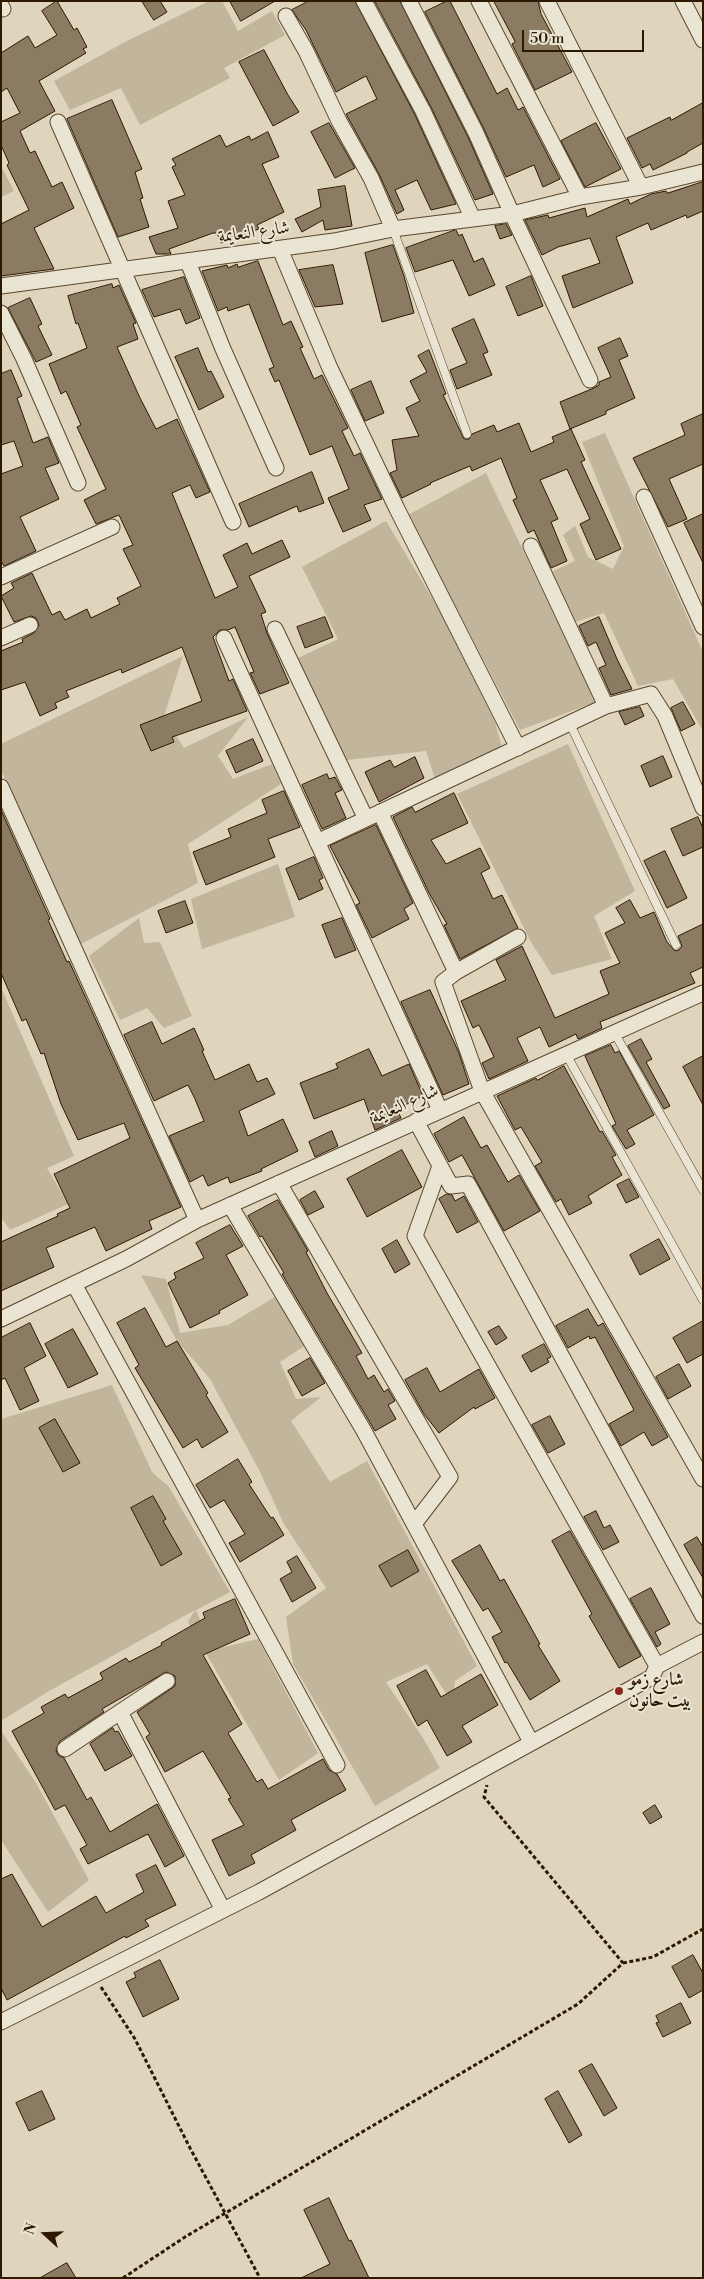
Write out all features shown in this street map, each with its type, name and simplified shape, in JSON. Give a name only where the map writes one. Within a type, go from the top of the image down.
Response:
[{"type":"street","points":[[364,1],[423,111],[473,219]]},
{"type":"street","points":[[409,1],[476,133],[590,380]]},
{"type":"street","points":[[479,1],[580,197]]},
{"type":"street","points":[[547,1],[641,187]]},
{"type":"street","points":[[683,1],[703,40]]},
{"type":"street","points":[[286,16],[306,50],[339,121],[371,178],[393,229]]},
{"type":"street","points":[[58,122],[233,522]]},
{"type":"street","name":"شارع النعايمة","points":[[1,286],[188,262],[334,241],[393,229],[512,214],[580,197],[641,187],[703,172]]},
{"type":"street","points":[[280,249],[329,366],[396,509],[518,748]]},
{"type":"street","points":[[188,262],[223,349],[276,468]]},
{"type":"street","points":[[1,313],[24,359],[78,483]]},
{"type":"street","points":[[644,497],[703,627]]},
{"type":"street","points":[[1,577],[112,527]]},
{"type":"street","points":[[531,546],[606,706]]},
{"type":"street","points":[[1,638],[30,625]]},
{"type":"street","points":[[275,629],[366,819]]},
{"type":"street","points":[[224,638],[440,1110]]},
{"type":"street","points":[[317,842],[606,706],[651,694],[664,716],[703,808]]},
{"type":"street","points":[[1,787],[197,1220]]},
{"type":"street","points":[[380,812],[456,972]]},
{"type":"street","points":[[518,937],[456,972],[443,982],[482,1091],[703,1479]]},
{"type":"street","name":"شارع النعايمة","points":[[1,1319],[126,1259],[197,1220],[279,1182],[614,1032],[701,997]]},
{"type":"street","points":[[416,1121],[451,1186],[468,1184],[703,1616]]},
{"type":"street","points":[[440,1166],[415,1236],[657,1666]]},
{"type":"street","points":[[279,1182],[450,1477],[414,1524]]},
{"type":"street","points":[[230,1205],[359,1423],[531,1742]]},
{"type":"street","points":[[74,1284],[266,1639],[337,1765]]},
{"type":"street","points":[[1,2022],[223,1910],[652,1677],[657,1666],[703,1642]]},
{"type":"street","points":[[65,1749],[167,1681]]},
{"type":"street","points":[[120,1712],[223,1910]]},
{"type":"lane","points":[[393,229],[467,434]]},
{"type":"lane","points":[[570,724],[676,945]]},
{"type":"lane","points":[[614,1032],[703,1190]]},
{"type":"lane","points":[[566,1054],[703,1300]]},
{"type":"path","points":[[493,1762],[484,1797],[623,1963]]},
{"type":"path","points":[[123,2278],[225,2214],[578,2004],[623,1963],[654,1957],[703,1929]]},
{"type":"path","points":[[94,1976],[135,2039],[260,2278]]},
{"type":"shaded area","points":[[209,1],[222,1],[238,31],[272,11],[285,35],[224,68],[230,78],[140,125],[121,88],[70,110],[54,81],[125,42]]},
{"type":"shaded area","points":[[1,166],[14,191],[1,197]]},
{"type":"shaded area","points":[[605,433],[703,652],[703,731],[673,679],[638,686],[604,613],[575,622],[551,572],[575,561],[563,535],[575,526],[588,557],[613,569],[624,546],[582,442]]},
{"type":"shaded area","points":[[486,473],[596,702],[520,730],[408,515]]},
{"type":"shaded area","points":[[386,521],[441,613],[495,722],[502,748],[435,779],[426,751],[347,760],[298,658],[338,639],[302,567]]},
{"type":"shaded area","points":[[183,656],[164,716],[184,748],[248,717],[218,756],[233,779],[272,764],[281,784],[188,844],[198,883],[79,945],[1,770],[1,744]]},
{"type":"shaded area","points":[[568,744],[635,891],[594,916],[612,959],[552,975],[531,942],[457,794]]},
{"type":"shaded area","points":[[278,864],[295,917],[202,949],[191,899]]},
{"type":"shaded area","points":[[139,918],[144,943],[160,942],[192,1016],[164,1028],[147,1008],[120,1020],[89,956]]},
{"type":"shaded area","points":[[1,987],[74,1156],[47,1168],[68,1204],[10,1230],[1,1217]]},
{"type":"shaded area","points":[[141,1275],[166,1279],[180,1333],[228,1325],[275,1297],[306,1345],[280,1362],[296,1399],[321,1397],[291,1421],[330,1482],[367,1461],[477,1666],[455,1681],[452,1703],[427,1664],[386,1682],[423,1738],[440,1768],[375,1806],[293,1664],[286,1617],[326,1588],[284,1524],[259,1470],[210,1379],[177,1341]]},
{"type":"shaded area","points":[[112,1385],[152,1472],[169,1487],[230,1592],[196,1610],[212,1650],[258,1639],[318,1753],[279,1780],[188,1622],[195,1610],[49,1691],[1,1721],[1,1419]]},
{"type":"shaded area","points":[[1,1731],[35,1781],[89,1880],[48,1912],[1,1840]]},
{"type":"building","points":[[57,1],[74,30],[77,28],[87,47],[83,49],[86,53],[39,81],[55,111],[20,131],[30,153],[35,151],[52,187],[62,182],[74,208],[34,228],[54,269],[1,276],[1,224],[29,210],[7,165],[9,163],[1,145],[1,122],[20,113],[7,88],[1,92],[1,53],[28,36],[35,48],[57,35],[42,11]]},
{"type":"building","points":[[142,1],[160,1],[167,12],[154,20]]},
{"type":"building","points":[[230,1],[275,1],[241,21]]},
{"type":"building","points":[[309,1],[355,1],[415,115],[456,204],[431,210],[417,180],[395,190],[404,210],[397,214],[379,174],[346,114],[377,99],[366,76],[336,92],[306,30],[292,10]]},
{"type":"building","points":[[375,1],[400,1],[468,137],[493,194],[475,200],[431,107]]},
{"type":"building","points":[[450,1],[497,94],[507,88],[518,110],[523,107],[560,179],[543,187],[534,165],[506,177],[425,12]]},
{"type":"building","points":[[494,1],[538,1],[541,14],[572,72],[535,90],[512,44],[515,42]]},
{"type":"building","points":[[264,50],[299,112],[273,126],[239,62]]},
{"type":"building","points":[[112,100],[142,169],[135,172],[143,198],[140,199],[149,227],[118,237],[67,119]]},
{"type":"building","points":[[703,103],[703,143],[653,170],[650,164],[642,168],[627,138],[670,117],[671,120]]},
{"type":"building","points":[[329,123],[355,168],[335,178],[311,132]]},
{"type":"building","points":[[596,123],[621,169],[585,187],[561,141]]},
{"type":"building","points":[[268,132],[279,157],[262,164],[284,212],[257,225],[259,229],[221,243],[217,233],[213,233],[169,249],[171,254],[156,254],[149,237],[178,228],[168,201],[185,195],[172,167],[176,165],[172,159],[220,135],[226,147],[249,136],[251,140]]},
{"type":"building","points":[[703,182],[703,211],[687,218],[686,215],[651,230],[648,223],[616,237],[633,283],[573,308],[562,276],[600,263],[590,238],[558,247],[542,255],[525,220],[548,215],[549,218],[585,208],[587,217],[628,199],[630,204],[651,194],[666,191],[667,193]]},
{"type":"building","points":[[345,186],[352,226],[325,230],[323,220],[302,232],[295,219],[321,207],[318,190]]},
{"type":"building","points":[[506,224],[512,235],[500,239],[495,226]]},
{"type":"building","points":[[456,230],[459,236],[462,234],[474,262],[483,258],[495,285],[469,296],[453,260],[415,272],[406,248]]},
{"type":"building","points":[[393,245],[414,313],[382,322],[365,253]]},
{"type":"building","points":[[258,261],[283,325],[291,321],[303,347],[300,348],[314,379],[322,375],[348,428],[342,431],[354,456],[360,453],[382,499],[364,505],[371,520],[343,532],[328,498],[349,489],[332,446],[310,455],[279,380],[275,382],[269,369],[274,367],[249,304],[228,311],[227,307],[218,311],[202,271],[227,265],[228,268],[237,264],[238,267]]},
{"type":"building","points":[[333,265],[343,304],[315,307],[299,270]]},
{"type":"building","points":[[531,276],[543,306],[518,316],[506,287]]},
{"type":"building","points":[[184,277],[200,318],[186,324],[180,309],[154,317],[142,290]]},
{"type":"building","points":[[112,284],[113,288],[119,285],[136,323],[133,324],[138,339],[117,347],[140,398],[156,429],[177,419],[210,492],[196,498],[190,485],[172,493],[215,598],[238,587],[223,555],[247,543],[252,554],[282,540],[290,557],[249,576],[266,612],[261,614],[267,633],[289,683],[260,694],[250,673],[254,672],[235,627],[228,630],[220,630],[213,637],[229,681],[233,679],[247,711],[172,737],[174,742],[151,751],[140,725],[202,701],[182,647],[122,673],[121,669],[66,691],[69,697],[55,703],[57,708],[40,716],[25,682],[1,690],[1,651],[23,642],[22,639],[34,633],[39,625],[36,618],[31,616],[14,622],[1,596],[14,588],[11,583],[32,573],[52,615],[60,611],[65,620],[87,609],[91,618],[120,604],[117,598],[141,586],[123,549],[133,545],[119,515],[96,524],[84,500],[106,489],[77,427],[81,425],[66,391],[61,394],[49,364],[87,348],[78,323],[76,324],[68,296]]},
{"type":"building","points":[[30,298],[42,324],[38,326],[52,355],[36,362],[8,308]]},
{"type":"building","points":[[474,319],[488,352],[483,354],[492,375],[457,389],[450,370],[467,363],[452,329]]},
{"type":"building","points":[[620,338],[628,356],[619,360],[635,398],[606,411],[606,414],[570,429],[560,402],[594,388],[599,385],[599,382],[611,377],[598,348]]},
{"type":"building","points":[[198,348],[208,372],[211,371],[224,397],[199,410],[175,357]]},
{"type":"building","points":[[429,350],[446,394],[443,395],[464,439],[469,439],[472,434],[494,425],[497,432],[519,423],[531,452],[554,442],[552,437],[571,429],[585,460],[581,462],[621,549],[596,560],[580,524],[590,519],[567,469],[540,480],[558,519],[551,522],[567,561],[551,568],[534,530],[528,533],[513,500],[517,498],[501,458],[472,471],[470,466],[430,483],[402,498],[390,473],[397,470],[392,440],[419,436],[406,408],[420,401],[410,381],[427,372],[418,356]]},
{"type":"building","points":[[11,370],[22,396],[17,398],[33,443],[48,437],[59,463],[45,468],[59,499],[20,517],[36,551],[4,566],[1,561],[1,474],[23,466],[14,441],[1,445],[1,374]]},
{"type":"building","points":[[371,381],[384,413],[365,421],[351,390]]},
{"type":"building","points":[[703,414],[703,464],[669,479],[687,519],[668,527],[633,458],[685,435],[681,424]]},
{"type":"building","points":[[312,472],[324,503],[299,512],[297,506],[249,527],[239,504]]},
{"type":"building","points":[[703,514],[703,563],[684,523]]},
{"type":"building","points":[[325,617],[333,637],[305,648],[297,627]]},
{"type":"building","points":[[599,617],[632,689],[611,695],[599,668],[606,665],[596,642],[588,646],[579,626]]},
{"type":"building","points":[[683,702],[695,724],[681,731],[671,708]]},
{"type":"building","points":[[640,707],[644,716],[625,725],[619,712]]},
{"type":"building","points":[[253,739],[263,761],[236,773],[226,751]]},
{"type":"building","points":[[663,756],[672,777],[650,787],[641,766]]},
{"type":"building","points":[[415,757],[424,778],[379,802],[365,772],[390,760],[394,767]]},
{"type":"building","points":[[327,774],[329,779],[335,777],[342,790],[335,793],[346,818],[322,829],[302,785]]},
{"type":"building","points":[[284,791],[300,827],[268,839],[275,857],[206,885],[193,852],[231,837],[228,829],[267,813],[262,800]]},
{"type":"building","points":[[454,793],[468,823],[431,840],[446,864],[480,848],[490,868],[481,873],[493,899],[502,895],[518,928],[460,959],[444,925],[447,924],[429,893],[393,817],[412,807],[415,812]]},
{"type":"building","points":[[1,810],[50,919],[48,920],[67,962],[69,961],[181,1207],[149,1221],[152,1229],[106,1251],[95,1227],[46,1248],[54,1267],[1,1291],[1,1242],[58,1216],[57,1214],[70,1208],[54,1174],[130,1138],[124,1123],[78,1140],[61,1104],[44,1053],[41,1054],[26,1019],[22,1021],[1,973]]},
{"type":"building","points":[[698,817],[703,828],[703,847],[683,856],[671,829]]},
{"type":"building","points":[[376,825],[413,903],[404,909],[409,919],[372,938],[356,905],[360,903],[330,846]]},
{"type":"building","points":[[665,851],[687,898],[667,908],[644,861]]},
{"type":"building","points":[[314,857],[323,878],[319,880],[323,889],[299,900],[286,869]]},
{"type":"building","points":[[630,900],[640,918],[654,912],[667,942],[675,951],[679,950],[682,946],[678,936],[703,924],[703,967],[690,973],[695,983],[600,1022],[602,1028],[578,1039],[576,1034],[549,1047],[540,1027],[517,1038],[528,1061],[489,1079],[482,1063],[494,1057],[479,1025],[473,1028],[461,1001],[506,980],[496,960],[522,946],[555,1018],[609,994],[600,971],[620,963],[605,933],[625,923],[616,908]]},
{"type":"building","points":[[185,901],[193,923],[166,933],[158,911]]},
{"type":"building","points":[[342,918],[356,950],[335,958],[322,925]]},
{"type":"building","points":[[430,990],[459,1053],[469,1084],[443,1095],[401,1002]]},
{"type":"building","points":[[152,1022],[162,1044],[194,1028],[215,1080],[249,1064],[257,1082],[267,1078],[275,1094],[239,1111],[248,1136],[283,1119],[298,1151],[261,1169],[262,1171],[230,1183],[228,1177],[208,1186],[203,1175],[190,1182],[169,1136],[204,1121],[195,1099],[188,1085],[154,1101],[124,1035]]},
{"type":"building","points":[[641,1039],[652,1059],[646,1062],[670,1106],[664,1109],[628,1046]]},
{"type":"building","points":[[611,1045],[615,1053],[619,1051],[654,1115],[627,1130],[635,1144],[626,1149],[612,1126],[616,1124],[585,1056]]},
{"type":"building","points":[[369,1049],[382,1076],[409,1064],[423,1096],[397,1109],[401,1118],[375,1130],[364,1099],[314,1119],[300,1083],[338,1068],[336,1064]]},
{"type":"building","points":[[703,1056],[703,1105],[683,1067]]},
{"type":"building","points":[[564,1066],[600,1132],[602,1131],[616,1155],[612,1157],[622,1175],[588,1196],[592,1203],[569,1215],[561,1199],[556,1202],[535,1166],[542,1162],[521,1127],[515,1130],[497,1096],[536,1078],[537,1080]]},
{"type":"building","points":[[464,1117],[481,1148],[487,1145],[508,1182],[519,1175],[540,1211],[504,1231],[462,1155],[449,1162],[434,1134]]},
{"type":"building","points":[[332,1131],[338,1146],[315,1157],[309,1142]]},
{"type":"building","points":[[402,1150],[422,1187],[367,1217],[347,1179]]},
{"type":"building","points":[[629,1179],[639,1197],[626,1203],[617,1185]]},
{"type":"building","points":[[315,1191],[324,1207],[308,1215],[300,1200]]},
{"type":"building","points":[[447,1194],[452,1195],[455,1201],[464,1196],[478,1222],[457,1233],[439,1199]]},
{"type":"building","points":[[278,1200],[308,1251],[306,1252],[327,1293],[362,1353],[356,1356],[368,1379],[374,1375],[384,1392],[388,1389],[395,1401],[388,1405],[396,1419],[375,1431],[282,1274],[284,1273],[248,1216]]},
{"type":"building","points":[[230,1225],[243,1246],[226,1255],[248,1295],[219,1311],[220,1313],[190,1328],[168,1283],[176,1278],[174,1273],[204,1258],[196,1243]]},
{"type":"building","points":[[659,1239],[670,1259],[640,1275],[630,1255]]},
{"type":"building","points":[[397,1240],[410,1264],[395,1273],[382,1249]]},
{"type":"building","points":[[145,1308],[166,1347],[177,1341],[208,1393],[206,1395],[228,1432],[202,1448],[197,1439],[183,1448],[135,1368],[139,1365],[117,1323]]},
{"type":"building","points":[[588,1309],[598,1326],[603,1323],[668,1437],[652,1446],[644,1432],[621,1446],[609,1424],[634,1410],[595,1337],[590,1339],[589,1336],[568,1348],[556,1326]]},
{"type":"building","points":[[703,1321],[703,1354],[687,1363],[673,1338]]},
{"type":"building","points":[[30,1323],[46,1356],[24,1368],[39,1401],[20,1410],[5,1378],[1,1380],[1,1338]]},
{"type":"building","points":[[499,1326],[507,1338],[496,1345],[488,1332]]},
{"type":"building","points":[[73,1329],[98,1374],[68,1388],[45,1344]]},
{"type":"building","points":[[544,1344],[551,1357],[547,1359],[549,1362],[531,1372],[522,1356]]},
{"type":"building","points":[[310,1358],[325,1383],[302,1396],[288,1371]]},
{"type":"building","points":[[679,1364],[691,1386],[668,1399],[656,1377]]},
{"type":"building","points":[[427,1368],[440,1392],[479,1369],[495,1398],[475,1409],[474,1407],[439,1433],[424,1414],[405,1380]]},
{"type":"building","points":[[550,1416],[565,1444],[548,1453],[532,1425]]},
{"type":"building","points":[[55,1419],[80,1463],[63,1472],[39,1428]]},
{"type":"building","points":[[238,1459],[252,1482],[249,1484],[284,1535],[240,1562],[229,1543],[245,1534],[224,1500],[210,1508],[196,1485]]},
{"type":"building","points":[[153,1496],[166,1519],[163,1521],[182,1554],[161,1566],[131,1508]]},
{"type":"building","points":[[596,1511],[604,1528],[610,1525],[619,1542],[603,1550],[584,1517]]},
{"type":"building","points":[[570,1531],[641,1656],[619,1668],[589,1616],[592,1614],[552,1541]]},
{"type":"building","points":[[697,1537],[703,1547],[703,1578],[684,1545]]},
{"type":"building","points":[[480,1545],[500,1581],[504,1579],[540,1644],[538,1645],[560,1681],[530,1700],[507,1662],[505,1663],[492,1637],[502,1632],[488,1608],[483,1611],[452,1561]]},
{"type":"building","points":[[408,1550],[419,1571],[391,1587],[379,1566]]},
{"type":"building","points":[[297,1556],[316,1588],[292,1602],[280,1579],[292,1572],[287,1562]]},
{"type":"building","points":[[651,1588],[670,1624],[655,1632],[661,1644],[657,1647],[630,1599]]},
{"type":"building","points":[[235,1599],[250,1634],[203,1655],[242,1724],[228,1733],[257,1782],[262,1779],[268,1789],[323,1759],[329,1770],[337,1774],[346,1790],[291,1820],[296,1830],[251,1855],[255,1863],[229,1876],[212,1840],[244,1825],[228,1799],[231,1798],[203,1751],[165,1772],[146,1737],[150,1734],[137,1712],[175,1686],[175,1676],[166,1672],[102,1709],[104,1712],[60,1741],[56,1750],[58,1755],[64,1758],[87,1800],[91,1797],[110,1832],[157,1804],[184,1856],[165,1867],[148,1834],[88,1864],[80,1849],[87,1845],[65,1805],[55,1810],[12,1731],[44,1713],[41,1707],[65,1694],[68,1698],[103,1679],[100,1673],[126,1658],[129,1662],[162,1645],[161,1643],[205,1618],[203,1613]]},
{"type":"building","points":[[426,1670],[441,1697],[481,1674],[498,1705],[462,1726],[472,1742],[447,1756],[427,1720],[418,1726],[397,1686]]},
{"type":"building","points":[[113,1728],[115,1732],[118,1731],[132,1756],[105,1771],[90,1744]]},
{"type":"building","points":[[655,1805],[662,1817],[650,1824],[643,1813]]},
{"type":"building","points":[[156,1865],[176,1905],[145,1920],[149,1926],[126,1938],[125,1936],[7,2000],[1,1988],[1,1879],[12,1874],[42,1927],[96,1896],[106,1913],[144,1892],[136,1875]]},
{"type":"building","points":[[693,1955],[703,1973],[703,1990],[689,1998],[672,1967]]},
{"type":"building","points":[[160,1960],[179,1999],[143,2017],[126,1982],[136,1977],[134,1973]]},
{"type":"building","points":[[681,2003],[691,2023],[663,2037],[656,2023],[659,2022],[656,2016]]},
{"type":"building","points":[[592,2064],[617,2108],[604,2116],[579,2071]]},
{"type":"building","points":[[42,2091],[55,2119],[29,2131],[16,2103]]},
{"type":"building","points":[[558,2091],[582,2135],[569,2143],[545,2099]]},
{"type":"building","points":[[329,2198],[369,2278],[301,2278],[330,2264],[304,2210]]},
{"type":"building","points":[[67,2263],[76,2278],[40,2278]]},
{"type":"place","name":"شارع زمو بيت حانون","points":[[619,1691]]}]
